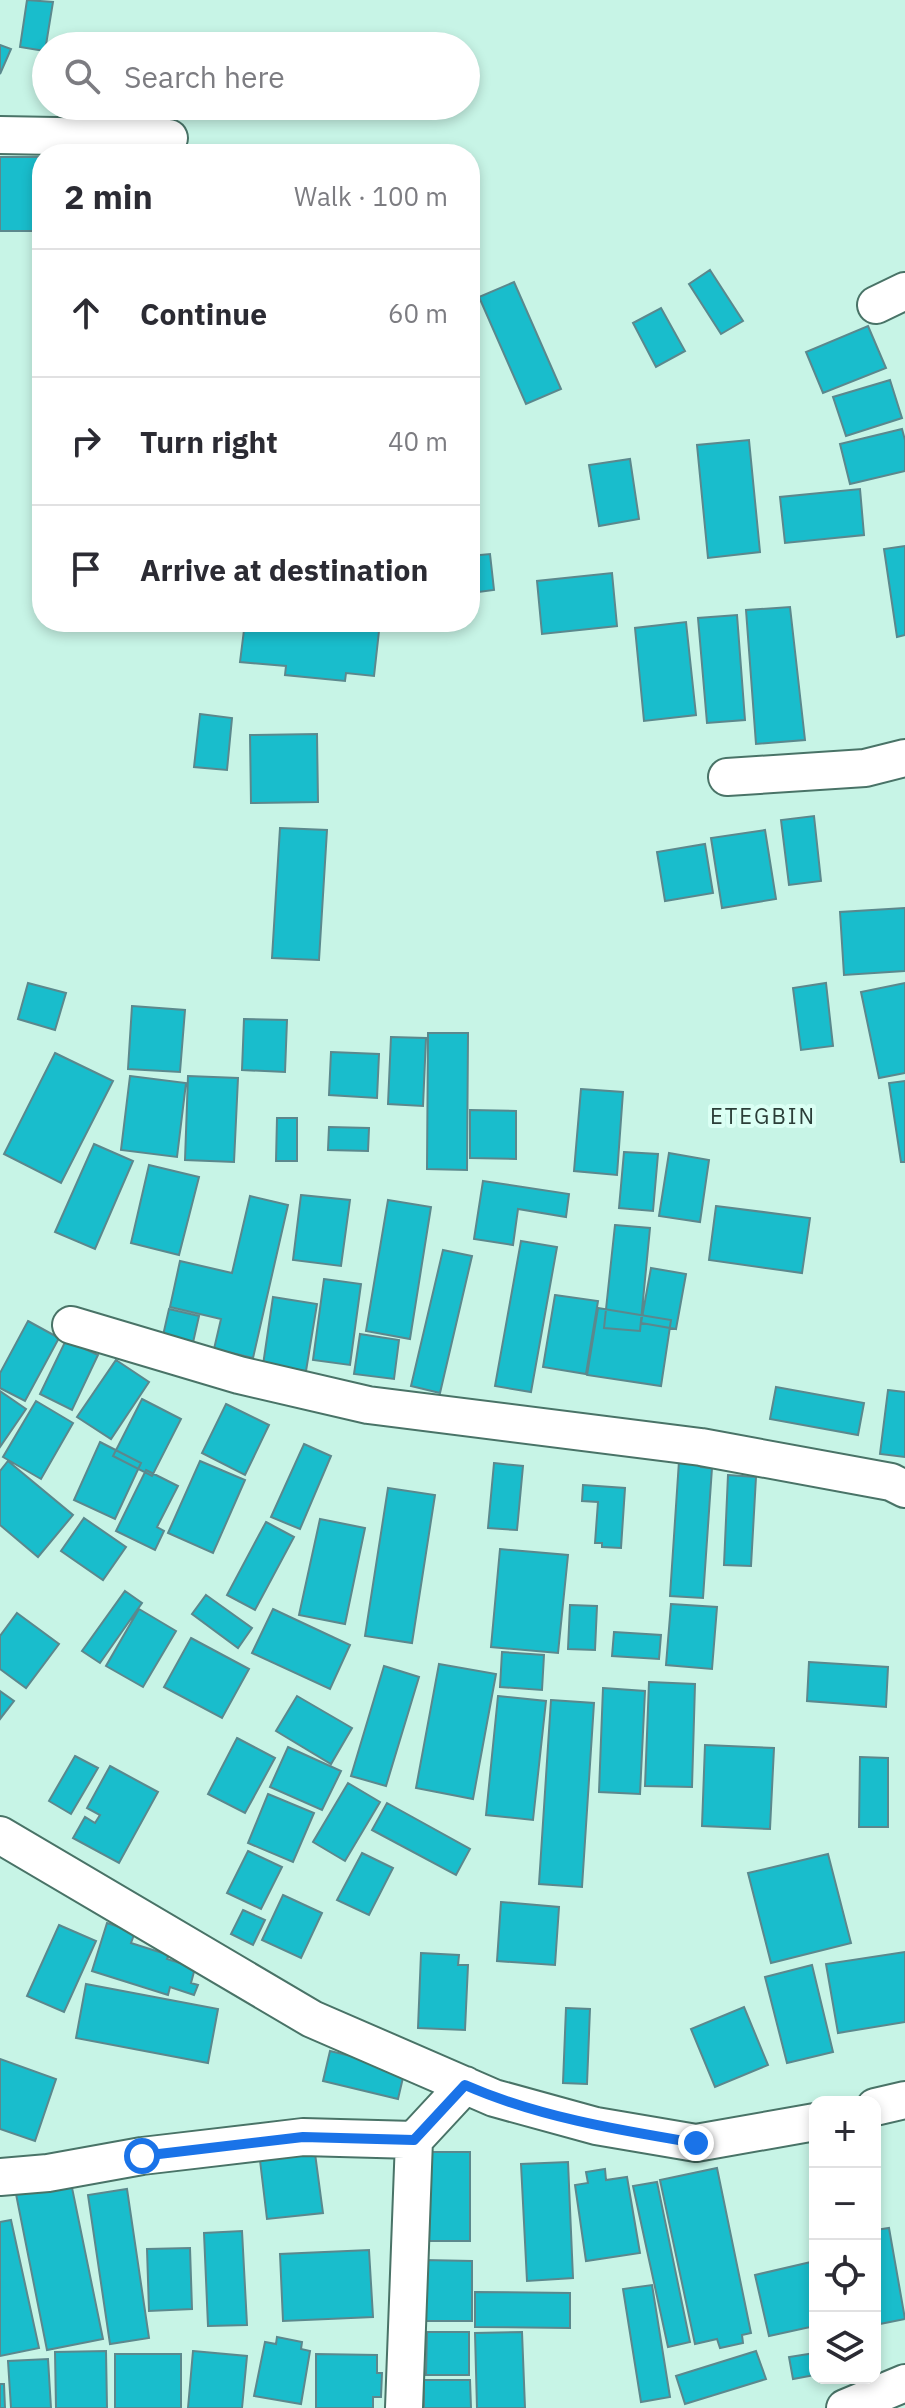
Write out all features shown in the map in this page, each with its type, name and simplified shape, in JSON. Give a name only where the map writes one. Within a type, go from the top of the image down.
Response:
[{"type":"street","points":[[0,135],[169,138]]},
{"type":"street","points":[[727,777],[865,768],[905,758]]},
{"type":"street","points":[[71,1325],[239,1375],[368,1405],[701,1447],[891,1482],[905,1489]]},
{"type":"street","points":[[0,1835],[312,2019],[494,2098],[596,2126],[696,2143],[809,2123]]},
{"type":"street","points":[[404,2408],[414,2140],[465,2085]]},
{"type":"street","points":[[881,2106],[905,2100]]},
{"type":"street","points":[[0,2177],[303,2137],[414,2140]]},
{"type":"street","points":[[845,2408],[905,2383]]},
{"type":"building","points":[[27,0],[53,2],[48,32],[32,32],[32,49],[20,47]]},
{"type":"building","points":[[0,45],[11,49],[0,74]]},
{"type":"building","points":[[0,157],[32,157],[32,231],[0,231]]},
{"type":"building","points":[[710,270],[743,321],[721,334],[689,284]]},
{"type":"building","points":[[514,282],[561,389],[526,404],[480,297]]},
{"type":"building","points":[[661,308],[685,351],[656,367],[633,323]]},
{"type":"building","points":[[868,326],[886,368],[823,393],[806,352]]},
{"type":"building","points":[[890,380],[902,418],[846,436],[833,397]]},
{"type":"building","points":[[902,429],[905,471],[850,484],[840,444]]},
{"type":"building","points":[[749,440],[760,552],[708,558],[697,445]]},
{"type":"building","points":[[630,459],[639,519],[599,526],[589,465]]},
{"type":"building","points":[[860,489],[864,535],[785,543],[780,497]]},
{"type":"building","points":[[905,546],[905,635],[897,637],[884,549]]},
{"type":"building","points":[[490,554],[494,590],[480,592],[480,555]]},
{"type":"building","points":[[612,573],[617,626],[542,634],[537,581]]},
{"type":"building","points":[[790,607],[805,740],[756,744],[746,610]]},
{"type":"building","points":[[737,615],[745,720],[707,723],[698,618]]},
{"type":"building","points":[[686,622],[696,715],[644,721],[635,628]]},
{"type":"building","points":[[244,632],[379,632],[374,676],[346,673],[345,681],[285,675],[286,666],[240,662]]},
{"type":"building","points":[[200,714],[232,718],[227,770],[194,767]]},
{"type":"building","points":[[317,734],[318,802],[251,803],[250,735]]},
{"type":"building","points":[[814,816],[821,881],[789,885],[781,820]]},
{"type":"building","points":[[280,828],[327,830],[319,960],[272,958]]},
{"type":"building","points":[[765,830],[776,899],[722,908],[711,838]]},
{"type":"building","points":[[705,844],[713,893],[665,901],[657,852]]},
{"type":"building","points":[[905,908],[905,971],[844,975],[840,912]]},
{"type":"building","points":[[28,983],[66,993],[55,1030],[18,1019]]},
{"type":"building","points":[[826,983],[833,1046],[801,1050],[793,988]]},
{"type":"building","points":[[905,983],[905,1073],[879,1078],[861,992]]},
{"type":"building","points":[[132,1006],[185,1010],[180,1072],[128,1069]]},
{"type":"building","points":[[244,1019],[287,1020],[285,1072],[242,1070]]},
{"type":"building","points":[[428,1033],[468,1033],[467,1170],[427,1169]]},
{"type":"building","points":[[391,1037],[426,1038],[423,1106],[388,1104]]},
{"type":"building","points":[[331,1052],[379,1054],[377,1098],[329,1095]]},
{"type":"building","points":[[55,1053],[113,1081],[61,1183],[4,1154]]},
{"type":"building","points":[[130,1076],[186,1083],[177,1157],[121,1150]]},
{"type":"building","points":[[188,1076],[238,1078],[234,1162],[185,1160]]},
{"type":"building","points":[[905,1081],[905,1162],[901,1162],[889,1083]]},
{"type":"building","points":[[581,1089],[623,1092],[617,1175],[574,1171]]},
{"type":"building","points":[[470,1110],[516,1111],[516,1159],[470,1158]]},
{"type":"building","points":[[277,1118],[297,1118],[297,1161],[276,1161]]},
{"type":"building","points":[[329,1127],[369,1128],[368,1151],[328,1150]]},
{"type":"building","points":[[94,1144],[133,1161],[95,1249],[55,1232]]},
{"type":"building","points":[[624,1152],[658,1154],[653,1211],[619,1208]]},
{"type":"building","points":[[669,1153],[709,1160],[700,1222],[659,1216]]},
{"type":"building","points":[[149,1165],[199,1177],[179,1255],[131,1243]]},
{"type":"building","points":[[483,1181],[569,1194],[566,1217],[518,1209],[513,1245],[474,1239]]},
{"type":"building","points":[[301,1195],[350,1200],[341,1266],[293,1260]]},
{"type":"building","points":[[250,1196],[288,1205],[253,1358],[214,1349],[221,1319],[170,1307],[180,1261],[232,1273]]},
{"type":"building","points":[[388,1200],[431,1207],[410,1339],[366,1331]]},
{"type":"building","points":[[716,1206],[810,1218],[802,1273],[709,1260]]},
{"type":"building","points":[[615,1225],[650,1228],[640,1331],[604,1328]]},
{"type":"building","points":[[521,1241],[557,1247],[531,1392],[495,1386]]},
{"type":"building","points":[[443,1250],[472,1256],[440,1393],[411,1386]]},
{"type":"building","points":[[651,1268],[686,1274],[676,1329],[641,1323]]},
{"type":"building","points":[[324,1279],[361,1284],[350,1365],[313,1360]]},
{"type":"building","points":[[555,1295],[598,1301],[586,1374],[543,1367]]},
{"type":"building","points":[[273,1297],[317,1304],[306,1371],[263,1365]]},
{"type":"building","points":[[598,1308],[671,1320],[661,1386],[587,1375]]},
{"type":"building","points":[[169,1309],[199,1316],[192,1347],[162,1340]]},
{"type":"building","points":[[28,1321],[59,1338],[25,1401],[0,1388],[0,1373]]},
{"type":"building","points":[[360,1334],[399,1340],[394,1379],[354,1374]]},
{"type":"building","points":[[66,1340],[98,1355],[72,1410],[40,1394]]},
{"type":"building","points":[[116,1360],[149,1382],[111,1439],[77,1417]]},
{"type":"building","points":[[776,1387],[864,1403],[858,1435],[770,1419]]},
{"type":"building","points":[[888,1390],[905,1392],[905,1457],[880,1454]]},
{"type":"building","points":[[0,1391],[26,1409],[0,1447]]},
{"type":"building","points":[[142,1399],[181,1419],[152,1476],[113,1456]]},
{"type":"building","points":[[36,1401],[73,1423],[41,1479],[3,1457]]},
{"type":"building","points":[[226,1404],[269,1425],[245,1475],[202,1453]]},
{"type":"building","points":[[100,1442],[141,1463],[115,1519],[74,1500]]},
{"type":"building","points":[[304,1444],[331,1456],[300,1529],[271,1517]]},
{"type":"building","points":[[8,1461],[73,1515],[38,1557],[0,1525],[0,1471]]},
{"type":"building","points":[[200,1461],[245,1480],[213,1553],[168,1533]]},
{"type":"building","points":[[679,1461],[701,1462],[701,1467],[712,1468],[703,1598],[670,1596]]},
{"type":"building","points":[[494,1463],[523,1466],[517,1530],[488,1528]]},
{"type":"building","points":[[146,1470],[178,1486],[157,1527],[164,1531],[155,1550],[116,1531]]},
{"type":"building","points":[[728,1475],[756,1477],[751,1566],[724,1565]]},
{"type":"building","points":[[583,1485],[625,1488],[621,1548],[602,1547],[602,1543],[595,1543],[598,1502],[582,1501]]},
{"type":"building","points":[[388,1488],[435,1495],[412,1643],[365,1636]]},
{"type":"building","points":[[84,1518],[126,1547],[103,1580],[61,1551]]},
{"type":"building","points":[[320,1519],[365,1528],[345,1624],[299,1615]]},
{"type":"building","points":[[266,1522],[294,1537],[255,1610],[227,1595]]},
{"type":"building","points":[[500,1549],[568,1555],[558,1653],[491,1647]]},
{"type":"building","points":[[125,1591],[142,1603],[100,1663],[82,1651]]},
{"type":"building","points":[[206,1595],[252,1628],[238,1648],[192,1614]]},
{"type":"building","points":[[671,1604],[717,1607],[712,1669],[666,1665]]},
{"type":"building","points":[[570,1605],[597,1606],[595,1650],[568,1649]]},
{"type":"building","points":[[139,1609],[176,1631],[143,1687],[106,1666]]},
{"type":"building","points":[[273,1609],[350,1645],[330,1689],[252,1653]]},
{"type":"building","points":[[17,1613],[59,1644],[26,1688],[0,1669],[0,1636]]},
{"type":"building","points":[[614,1632],[661,1635],[659,1659],[612,1656]]},
{"type":"building","points":[[191,1638],[249,1669],[222,1718],[164,1687]]},
{"type":"building","points":[[502,1652],[544,1655],[542,1690],[500,1687]]},
{"type":"building","points":[[809,1662],[888,1667],[886,1707],[807,1701]]},
{"type":"building","points":[[439,1664],[496,1674],[473,1799],[416,1788]]},
{"type":"building","points":[[384,1666],[419,1677],[386,1786],[351,1776]]},
{"type":"building","points":[[649,1682],[695,1684],[692,1787],[645,1786]]},
{"type":"building","points":[[603,1688],[645,1691],[640,1794],[599,1792]]},
{"type":"building","points":[[0,1691],[14,1701],[0,1719]]},
{"type":"building","points":[[297,1696],[352,1728],[331,1764],[276,1731]]},
{"type":"building","points":[[498,1696],[546,1701],[533,1820],[486,1815]]},
{"type":"building","points":[[551,1700],[594,1703],[582,1887],[539,1884]]},
{"type":"building","points":[[237,1738],[275,1758],[245,1813],[208,1794]]},
{"type":"building","points":[[705,1745],[774,1748],[770,1829],[702,1826]]},
{"type":"building","points":[[288,1747],[341,1771],[322,1810],[270,1787]]},
{"type":"building","points":[[75,1756],[98,1768],[71,1814],[49,1801]]},
{"type":"building","points":[[860,1757],[888,1758],[888,1827],[859,1827]]},
{"type":"building","points":[[110,1766],[158,1792],[119,1863],[73,1838],[85,1817],[95,1823],[100,1815],[87,1808]]},
{"type":"building","points":[[348,1783],[380,1802],[345,1861],[313,1842]]},
{"type":"building","points":[[268,1794],[314,1813],[293,1862],[248,1843]]},
{"type":"building","points":[[387,1803],[470,1849],[456,1875],[372,1830]]},
{"type":"building","points":[[248,1851],[282,1867],[261,1909],[227,1893]]},
{"type":"building","points":[[362,1853],[393,1868],[369,1915],[337,1900]]},
{"type":"building","points":[[828,1854],[851,1943],[771,1963],[748,1873]]},
{"type":"building","points":[[283,1895],[322,1913],[301,1958],[262,1940]]},
{"type":"building","points":[[501,1902],[559,1907],[555,1965],[497,1961]]},
{"type":"building","points":[[243,1910],[265,1920],[253,1945],[231,1934]]},
{"type":"building","points":[[107,1923],[135,1932],[131,1943],[169,1955],[167,1959],[195,1968],[191,1983],[198,1985],[194,1995],[170,1987],[168,1995],[92,1971]]},
{"type":"building","points":[[59,1925],[96,1941],[64,2012],[27,1996]]},
{"type":"building","points":[[905,1952],[905,2022],[838,2033],[826,1964]]},
{"type":"building","points":[[421,1953],[459,1955],[458,1965],[468,1965],[465,2030],[418,2028]]},
{"type":"building","points":[[812,1965],[833,2052],[787,2063],[765,1977]]},
{"type":"building","points":[[86,1984],[218,2009],[208,2063],[76,2038]]},
{"type":"building","points":[[744,2007],[768,2065],[715,2087],[691,2029]]},
{"type":"building","points":[[566,2008],[590,2009],[587,2084],[563,2083]]},
{"type":"building","points":[[330,2051],[405,2069],[398,2099],[323,2081]]},
{"type":"building","points":[[0,2059],[56,2079],[35,2141],[0,2129]]},
{"type":"building","points":[[314,2146],[323,2213],[267,2219],[259,2152]]},
{"type":"building","points":[[430,2152],[470,2152],[470,2241],[429,2241]]},
{"type":"building","points":[[568,2162],[573,2278],[527,2281],[521,2164]]},
{"type":"building","points":[[717,2168],[751,2333],[742,2335],[743,2343],[720,2348],[717,2339],[695,2344],[660,2180]]},
{"type":"building","points":[[605,2169],[606,2180],[627,2177],[640,2253],[586,2261],[575,2185],[588,2183],[586,2172]]},
{"type":"building","points":[[70,2178],[103,2339],[47,2350],[15,2189]]},
{"type":"building","points":[[657,2182],[690,2342],[668,2347],[633,2186]]},
{"type":"building","points":[[127,2189],[149,2338],[110,2344],[88,2195]]},
{"type":"building","points":[[11,2220],[39,2348],[0,2356],[0,2222]]},
{"type":"building","points":[[889,2228],[905,2319],[881,2324],[881,2240],[881,2229]]},
{"type":"building","points":[[242,2231],[247,2325],[208,2326],[204,2233]]},
{"type":"building","points":[[190,2248],[192,2309],[149,2311],[147,2249]]},
{"type":"building","points":[[369,2250],[373,2317],[283,2321],[280,2254]]},
{"type":"building","points":[[424,2260],[472,2261],[472,2321],[424,2321]]},
{"type":"building","points":[[809,2262],[809,2327],[769,2336],[755,2275]]},
{"type":"building","points":[[652,2285],[670,2397],[641,2402],[623,2289]]},
{"type":"building","points":[[475,2292],[570,2293],[570,2328],[475,2327]]},
{"type":"building","points":[[427,2332],[469,2332],[469,2375],[426,2375]]},
{"type":"building","points":[[522,2332],[525,2408],[477,2408],[475,2333]]},
{"type":"building","points":[[277,2337],[302,2342],[301,2349],[310,2351],[301,2404],[254,2396],[265,2342],[276,2344]]},
{"type":"building","points":[[106,2351],[107,2408],[56,2408],[55,2352]]},
{"type":"building","points":[[193,2351],[247,2356],[242,2408],[188,2408]]},
{"type":"building","points":[[756,2351],[766,2379],[685,2404],[676,2376]]},
{"type":"building","points":[[115,2354],[181,2354],[181,2408],[115,2408]]},
{"type":"building","points":[[316,2354],[377,2355],[377,2373],[382,2373],[381,2397],[373,2397],[373,2408],[316,2408]]},
{"type":"building","points":[[809,2354],[809,2376],[793,2379],[789,2357]]},
{"type":"building","points":[[48,2359],[51,2408],[11,2408],[8,2361]]},
{"type":"building","points":[[424,2380],[470,2380],[471,2408],[424,2408]]},
{"type":"building","points":[[0,2384],[4,2384],[5,2408],[0,2408]]},
{"type":"district","name":"ETEGBIN","points":[[763,1115]]},
{"type":"route","points":[[142,2156],[303,2137],[414,2140],[465,2085],[494,2098],[596,2126],[696,2143]]}]
